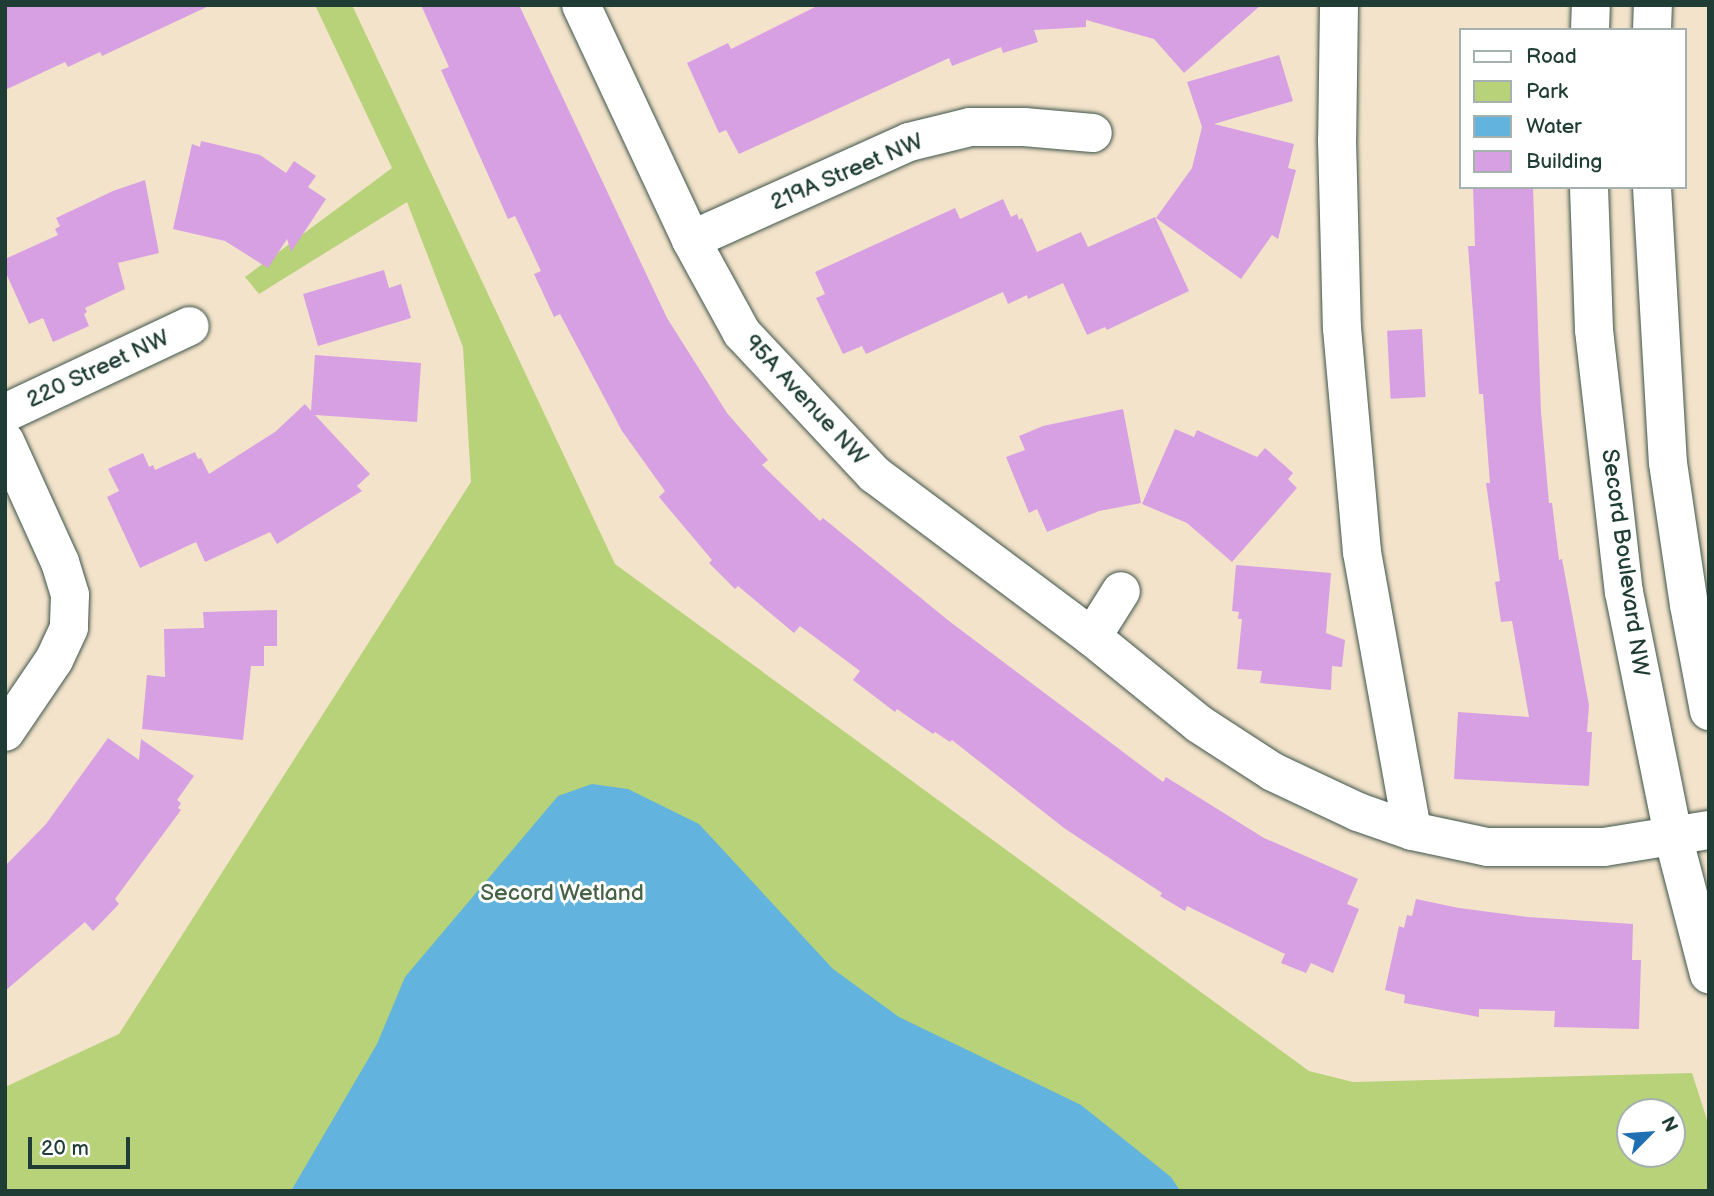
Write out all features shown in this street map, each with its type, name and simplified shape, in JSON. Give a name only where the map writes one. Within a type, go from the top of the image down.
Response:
[{"type":"street","name":"95A Avenue NW","points":[[581,5],[691,240],[742,332],[874,474],[1092,637],[1199,724],[1273,772],[1357,812],[1412,831],[1487,848],[1604,847],[1691,833]]},
{"type":"street","points":[[1339,5],[1337,140],[1345,368],[1362,552],[1412,831]]},
{"type":"street","points":[[1590,28],[1591,5]]},
{"type":"street","points":[[1652,28],[1653,5]]},
{"type":"street","name":"219A Street NW","points":[[691,240],[909,142],[970,127],[1024,127],[1093,133]]},
{"type":"street","name":"Secord Boulevard NW","points":[[1589,189],[1594,330],[1624,592],[1691,833],[1709,974]]},
{"type":"street","points":[[1652,189],[1668,463],[1689,605],[1709,710]]},
{"type":"street","name":"220 Street NW","points":[[5,413],[190,326]]},
{"type":"street","points":[[5,441],[60,562],[70,595],[69,628],[54,660],[5,732]]},
{"type":"street","points":[[1092,637],[1121,591]]},
{"type":"green space","name":"Secord Wetland","points":[[315,5],[352,5],[615,564],[1309,1071],[1353,1082],[1692,1073],[1709,1126],[1709,1191],[5,1191],[5,1087],[119,1034],[471,482],[463,347],[407,202],[259,294],[245,277],[392,168]]},
{"type":"water","points":[[592,784],[628,789],[699,824],[833,969],[899,1017],[1081,1105],[1171,1177],[1180,1191],[291,1191],[377,1044],[405,977],[558,796]]},
{"type":"building","points":[[5,5],[211,5],[102,56],[100,52],[68,67],[65,62],[5,90]]},
{"type":"building","points":[[421,5],[519,5],[667,318],[727,413],[768,460],[762,465],[820,521],[823,518],[949,621],[1163,782],[1166,777],[1264,838],[1358,879],[1347,904],[1359,909],[1333,973],[1311,963],[1306,973],[1281,963],[1285,954],[1187,906],[1185,911],[1160,896],[1162,893],[1064,828],[952,740],[950,742],[935,732],[933,734],[897,709],[895,712],[853,680],[860,671],[800,626],[794,633],[738,586],[735,589],[709,563],[712,560],[659,497],[665,491],[622,431],[560,314],[554,317],[534,274],[541,271],[515,216],[508,219],[441,70],[449,67]]},
{"type":"building","points":[[819,5],[1261,5],[1184,73],[1154,39],[1086,20],[1086,27],[1034,30],[1038,42],[1003,53],[1001,47],[952,66],[949,58],[739,154],[726,130],[719,133],[687,63],[728,43],[731,49]]},
{"type":"building","points":[[1279,55],[1293,101],[1214,124],[1294,144],[1288,168],[1296,170],[1278,239],[1272,235],[1241,279],[1156,218],[1192,168],[1202,127],[1187,82]]},
{"type":"building","points":[[201,141],[260,155],[286,173],[294,161],[316,176],[308,187],[326,199],[291,252],[287,239],[268,268],[225,241],[173,229],[192,144],[200,147]]},
{"type":"building","points":[[145,180],[159,253],[118,263],[125,289],[85,308],[87,312],[84,314],[89,326],[53,342],[43,318],[29,324],[5,271],[5,259],[58,235],[55,229],[60,226],[56,218],[113,191]]},
{"type":"building","points":[[1473,189],[1533,189],[1541,412],[1549,503],[1552,503],[1559,560],[1562,559],[1589,705],[1587,732],[1592,732],[1589,786],[1454,779],[1458,712],[1529,717],[1512,621],[1501,622],[1495,582],[1500,581],[1486,483],[1490,483],[1483,394],[1479,394],[1468,246],[1475,246]]},
{"type":"building","points":[[1003,199],[1011,217],[1017,214],[1019,220],[1022,218],[1037,252],[1081,232],[1088,247],[1155,217],[1189,291],[1107,330],[1105,327],[1087,335],[1063,283],[1028,299],[1027,295],[1008,304],[1003,292],[866,354],[862,346],[843,354],[816,298],[825,294],[815,272],[955,208],[960,219]]},
{"type":"building","points":[[384,270],[389,288],[401,284],[411,318],[318,346],[303,294]]},
{"type":"building","points":[[1422,329],[1426,397],[1391,399],[1387,331]]},
{"type":"building","points":[[315,355],[421,363],[417,422],[315,415],[370,474],[357,486],[362,491],[277,544],[270,532],[205,562],[196,542],[140,568],[107,497],[119,491],[108,469],[143,453],[149,467],[153,465],[155,470],[195,452],[209,474],[275,432],[305,404],[311,411]]},
{"type":"building","points":[[1123,409],[1141,503],[1099,511],[1047,532],[1037,509],[1029,513],[1006,457],[1025,450],[1019,436],[1043,426]]},
{"type":"building","points":[[1175,429],[1194,437],[1197,430],[1257,457],[1265,448],[1293,473],[1288,479],[1297,488],[1232,562],[1187,523],[1142,504]]},
{"type":"building","points":[[1236,565],[1331,573],[1326,633],[1345,640],[1342,667],[1332,666],[1331,690],[1260,683],[1262,671],[1237,669],[1242,619],[1238,619],[1239,612],[1232,611]]},
{"type":"building","points":[[277,610],[277,646],[264,646],[264,666],[251,666],[243,740],[142,729],[147,675],[165,677],[164,629],[204,628],[203,612]]},
{"type":"building","points":[[108,738],[139,760],[141,739],[194,776],[177,800],[181,803],[178,808],[181,810],[115,899],[119,904],[93,931],[85,922],[5,991],[5,866],[46,824]]},
{"type":"building","points":[[1416,899],[1528,917],[1633,924],[1632,960],[1641,960],[1639,1029],[1554,1027],[1555,1011],[1479,1009],[1479,1017],[1404,1003],[1405,995],[1385,990],[1399,926],[1404,928],[1407,915],[1412,916]]}]
